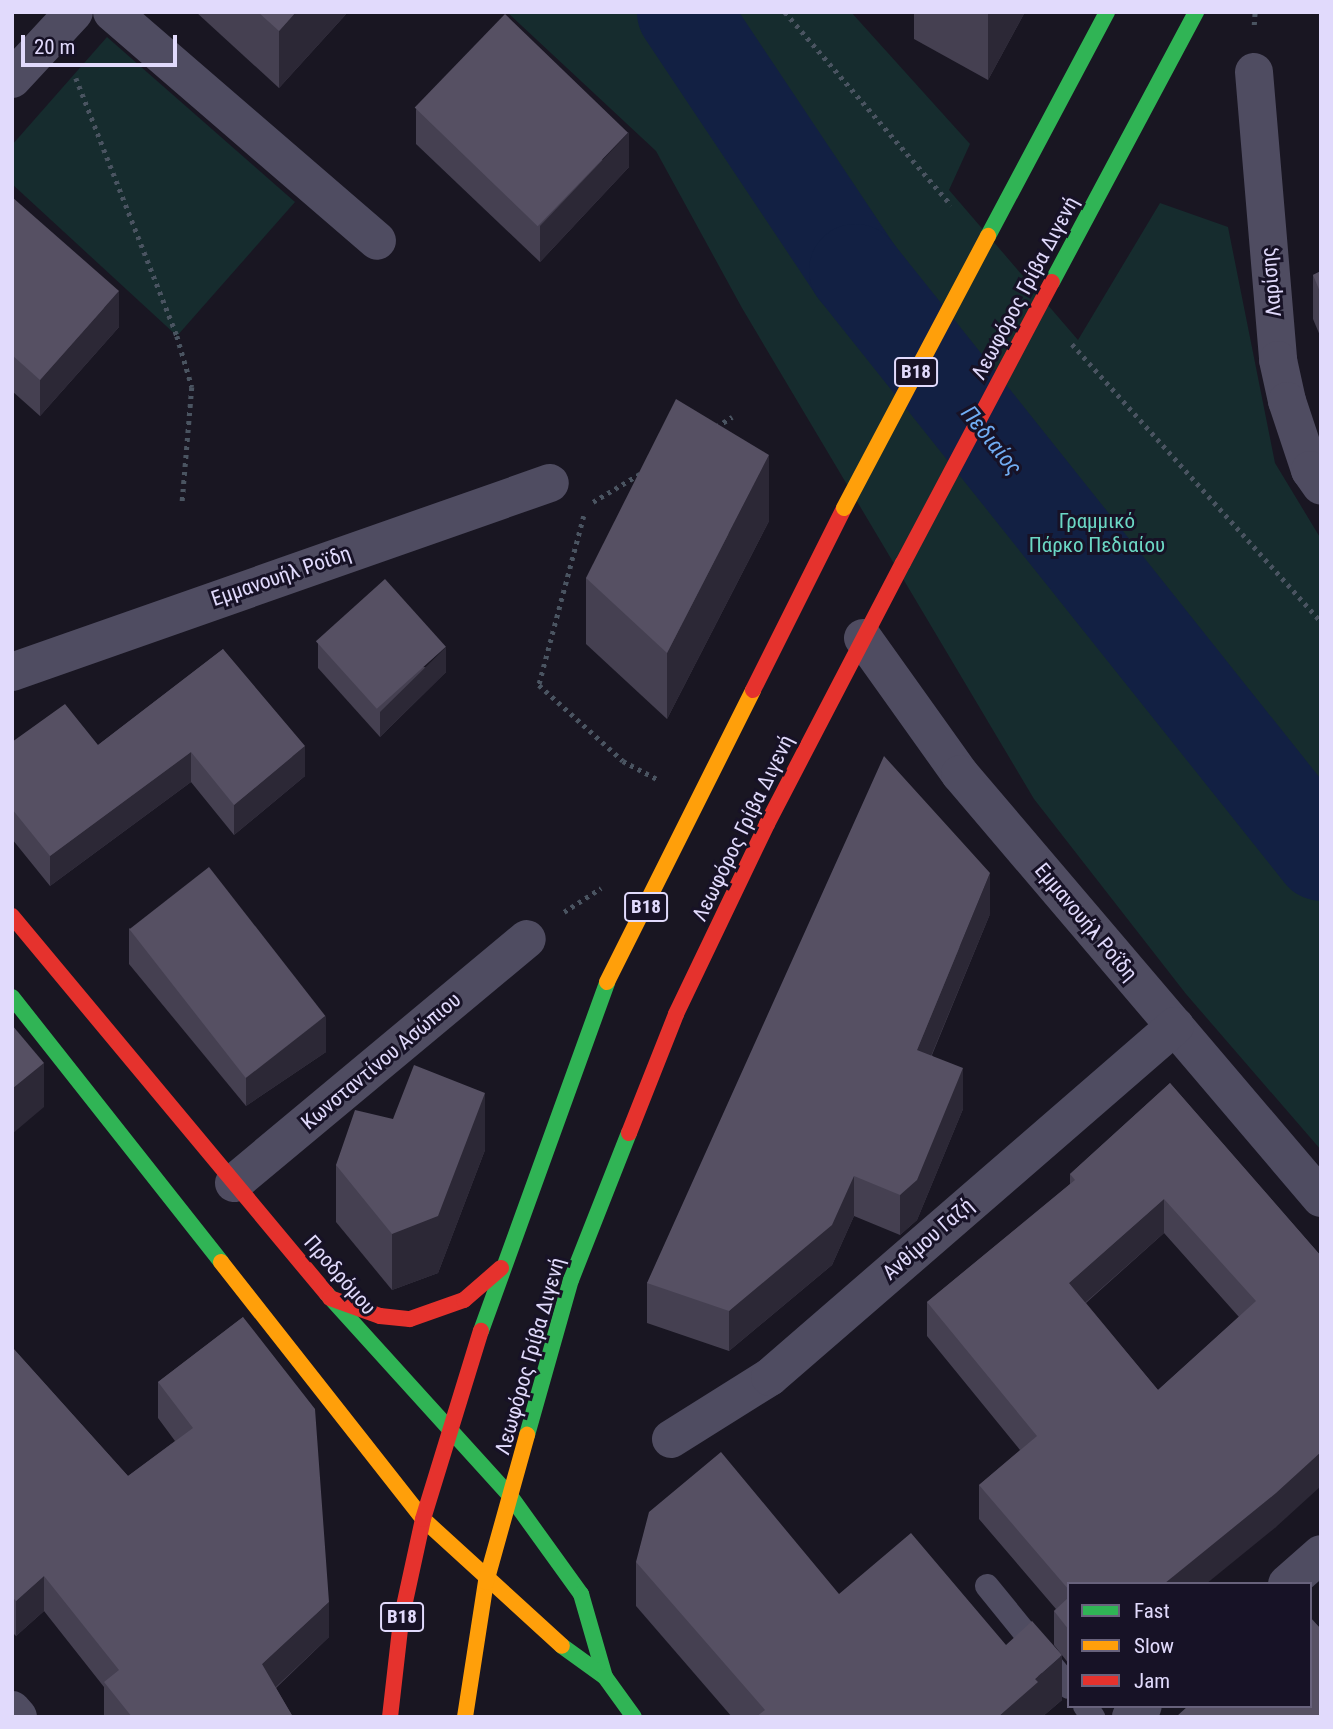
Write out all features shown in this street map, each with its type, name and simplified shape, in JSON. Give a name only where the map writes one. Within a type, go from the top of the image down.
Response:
[{"type":"main road","name":"B18","points":[[390,1717],[401,1620],[423,1519],[450,1427],[501,1268],[607,983],[845,508],[1107,12]]},
{"type":"main road","name":"Λεωφόρος Γρίβα Διγενή","points":[[465,1717],[486,1582],[571,1280],[676,1014],[863,638],[1196,12]]},
{"type":"main road","name":"Προδρόμου","points":[[12,916],[330,1298],[511,1497],[580,1594],[605,1677],[634,1717]]},
{"type":"main road","name":"Προδρόμου","points":[[12,997],[423,1519],[486,1582],[549,1638],[605,1677]]},
{"type":"main road","points":[[330,1298],[380,1316],[410,1319],[438,1313],[464,1300],[501,1268]]},
{"type":"street","points":[[12,79],[74,12]]},
{"type":"street","points":[[112,12],[377,241]]},
{"type":"street","name":"Λαρίσης","points":[[1254,72],[1278,360],[1286,401],[1310,470],[1321,486]]},
{"type":"street","name":"Εμμανουήλ Ροϊδη","points":[[12,672],[550,483]]},
{"type":"street","name":"Εμμανουήλ Ροΐδη","points":[[863,638],[960,774],[1321,1198]]},
{"type":"street","name":"Κωνσταντίνου Ασώπιου","points":[[234,1183],[527,939]]},
{"type":"street","name":"Ανθίμου Γαζή","points":[[671,1439],[769,1377],[1175,1026]]},
{"type":"street","points":[[12,1710],[18,1717]]},
{"type":"lane","points":[[987,1586],[1067,1685]]},
{"type":"path","points":[[785,12],[955,210]]},
{"type":"path","points":[[42,47],[74,74],[177,337],[192,387],[182,506]]},
{"type":"path","points":[[1092,367],[1321,622]]},
{"type":"path","points":[[710,430],[732,417]]},
{"type":"path","points":[[654,465],[587,506],[538,685],[623,761],[667,784]]},
{"type":"path","points":[[578,901],[607,884]]},
{"type":"green space","name":"Γραμμικό Πάρκο Πεδιαίου","points":[[507,12],[851,12],[970,144],[949,190],[1078,340],[1160,203],[1228,227],[1275,463],[1321,539],[1321,1150],[1186,994],[1034,799],[742,308],[656,151]]},
{"type":"green space","points":[[107,37],[295,202],[177,336],[12,184],[12,145]]},
{"type":"building","points":[[258,12],[296,12],[279,31]]},
{"type":"building","points":[[505,14],[628,133],[538,226],[415,108]]},
{"type":"building","points":[[12,197],[119,291],[40,380],[12,355]]},
{"type":"building","points":[[1321,271],[1321,294],[1313,275]]},
{"type":"building","points":[[676,399],[769,455],[667,653],[586,578]]},
{"type":"building","points":[[385,579],[446,647],[377,709],[316,641]]},
{"type":"building","points":[[223,649],[305,746],[234,805],[191,752],[50,856],[12,809],[12,742],[65,704],[98,745]]},
{"type":"building","points":[[884,756],[990,873],[917,1050],[963,1068],[917,1180],[900,1195],[854,1176],[832,1225],[729,1311],[647,1283]]},
{"type":"building","points":[[209,867],[325,1016],[246,1078],[129,929]]},
{"type":"building","points":[[12,1025],[44,1063],[12,1089]]},
{"type":"building","points":[[414,1065],[485,1093],[438,1216],[392,1234],[336,1165],[355,1110],[393,1119]]},
{"type":"building","points":[[1170,1083],[1321,1256],[1321,1452],[1276,1493],[1166,1582],[1067,1582],[1067,1588],[979,1485],[1037,1436],[927,1302],[1075,1180],[1070,1174]],"holes":[[[1164,1199],[1256,1301],[1158,1390],[1069,1283]]]},
{"type":"building","points":[[243,1317],[315,1409],[329,1602],[262,1664],[293,1717],[132,1717],[104,1682],[119,1670],[44,1576],[16,1601],[12,1597],[12,1347],[128,1476],[193,1428],[158,1382]]},
{"type":"building","points":[[721,1452],[839,1594],[911,1533],[1006,1645],[1032,1621],[1062,1655],[1035,1679],[1038,1682],[998,1717],[756,1717],[765,1710],[636,1562],[649,1512]]},
{"type":"building","points":[[1067,1599],[1067,1627],[1054,1611]]},
{"type":"building","points":[[1312,1619],[1321,1629],[1321,1717],[1177,1716],[1186,1708],[1312,1708]]},
{"type":"waterway","name":"Πεδιαίος","points":[[683,12],[855,270],[1321,854]]},
{"type":"traffic: fast","points":[[988,236],[1107,12]]},
{"type":"traffic: fast","points":[[1052,282],[1196,12]]},
{"type":"traffic: fast","points":[[481,1331],[607,982]]},
{"type":"traffic: fast","points":[[12,997],[221,1262]]},
{"type":"traffic: fast","points":[[527,1435],[571,1280],[629,1133]]},
{"type":"traffic: fast","points":[[327,1294],[511,1497],[581,1594],[605,1677]]},
{"type":"traffic: fast","points":[[562,1646],[605,1677],[634,1717]]},
{"type":"traffic: slow","points":[[844,508],[988,236]]},
{"type":"traffic: slow","points":[[607,982],[753,690]]},
{"type":"traffic: slow","points":[[221,1262],[423,1519],[562,1646]]},
{"type":"traffic: slow","points":[[465,1717],[486,1582],[527,1435]]},
{"type":"traffic: jam","points":[[903,563],[1052,282]]},
{"type":"traffic: jam","points":[[753,690],[844,508]]},
{"type":"traffic: jam","points":[[629,1133],[676,1014],[767,824],[903,563]]},
{"type":"traffic: jam","points":[[12,916],[327,1294]]},
{"type":"traffic: jam","points":[[330,1298],[380,1316],[410,1319],[464,1300],[501,1268]]},
{"type":"traffic: jam","points":[[390,1717],[401,1620],[423,1519],[481,1331]]}]
